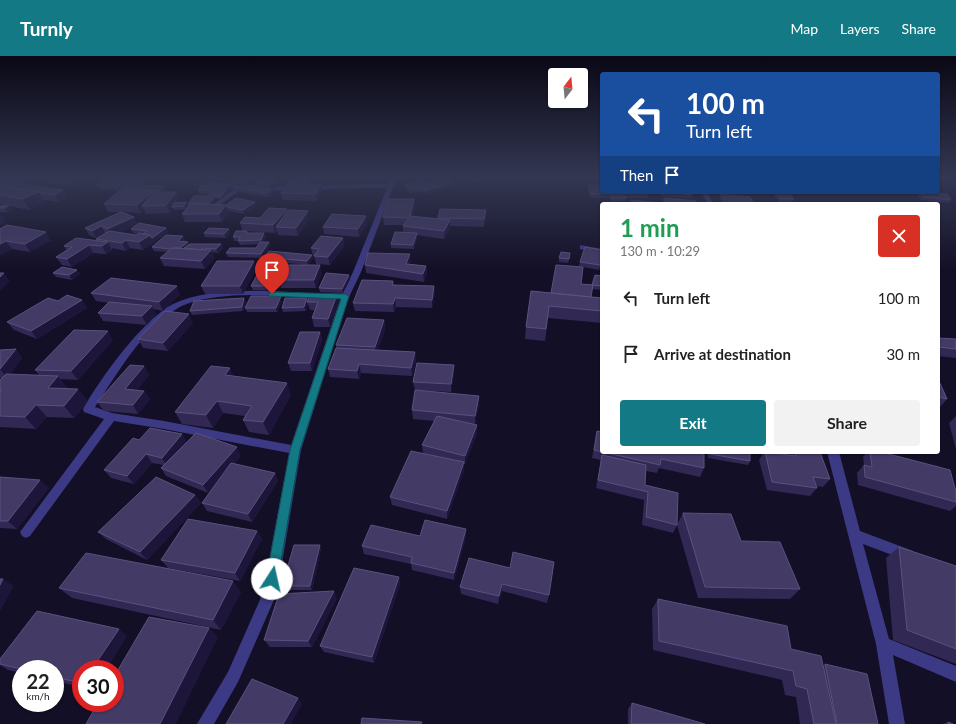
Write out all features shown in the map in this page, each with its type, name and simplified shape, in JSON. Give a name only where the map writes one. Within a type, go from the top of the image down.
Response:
[{"type":"street","points":[[206,724],[233,677],[270,593],[295,450],[338,296],[357,272],[382,208]]},
{"type":"street","points":[[583,247],[600,251]]},
{"type":"street","points":[[295,450],[164,424],[111,417],[88,409],[143,333],[175,307],[195,299],[226,295],[288,294],[338,296]]},
{"type":"street","points":[[26,532],[111,417]]},
{"type":"street","points":[[834,454],[883,644],[897,724]]},
{"type":"street","points":[[855,535],[920,559]]},
{"type":"street","points":[[883,644],[956,674]]},
{"type":"building","points":[[187,208],[224,208],[219,214],[182,214]]},
{"type":"building","points":[[233,208],[246,208],[243,210]]},
{"type":"building","points":[[269,208],[287,209],[273,225],[240,223],[245,217],[260,218]]},
{"type":"building","points":[[386,208],[412,208],[410,216],[450,220],[444,231],[403,226],[409,218],[383,217]]},
{"type":"building","points":[[440,209],[486,210],[484,219],[438,218]]},
{"type":"building","points":[[288,210],[308,211],[296,228],[276,227]]},
{"type":"building","points":[[121,212],[134,217],[107,229],[101,226],[92,231],[85,228]]},
{"type":"building","points":[[332,214],[366,216],[358,229],[323,227]]},
{"type":"building","points":[[139,223],[166,228],[152,238],[150,235],[143,234],[147,231],[131,229]]},
{"type":"building","points":[[7,225],[46,232],[25,244],[6,241],[0,244],[0,229]]},
{"type":"building","points":[[209,228],[229,229],[224,234],[204,233]]},
{"type":"building","points":[[109,231],[136,235],[139,233],[150,235],[139,242],[126,240],[122,243],[96,239]]},
{"type":"building","points":[[236,231],[247,231],[246,233],[264,233],[261,240],[238,241],[240,237],[233,237]]},
{"type":"building","points":[[395,232],[417,233],[413,245],[391,244]]},
{"type":"building","points":[[166,235],[183,236],[178,241],[188,242],[180,248],[170,249],[152,247]]},
{"type":"building","points":[[321,236],[343,238],[328,257],[314,256],[319,249],[311,248]]},
{"type":"building","points":[[76,238],[108,242],[102,246],[89,245],[67,259],[56,257],[72,247],[64,246]]},
{"type":"building","points":[[260,242],[269,242],[261,254],[226,253],[230,248],[256,248]]},
{"type":"building","points":[[190,244],[221,244],[216,249],[203,248],[201,250],[184,248]]},
{"type":"building","points":[[585,247],[600,250],[600,265],[580,262]]},
{"type":"building","points":[[172,248],[211,250],[201,261],[160,258]]},
{"type":"building","points":[[269,251],[312,255],[307,261],[264,257]]},
{"type":"building","points":[[561,252],[570,253],[569,259],[559,258]]},
{"type":"building","points":[[368,253],[410,254],[406,264],[426,266],[423,274],[365,265]]},
{"type":"building","points":[[217,261],[254,261],[240,286],[201,286]]},
{"type":"building","points":[[286,265],[320,265],[314,280],[279,280]]},
{"type":"building","points":[[556,265],[583,267],[581,284],[593,285],[591,297],[551,293]]},
{"type":"building","points":[[62,267],[77,270],[69,275],[53,273]]},
{"type":"building","points":[[258,273],[282,273],[275,286],[251,286]]},
{"type":"building","points":[[326,273],[349,275],[342,289],[319,288]]},
{"type":"building","points":[[595,275],[600,276],[600,286],[592,285]]},
{"type":"building","points":[[111,278],[177,286],[159,302],[91,293]]},
{"type":"building","points":[[362,280],[393,281],[392,285],[434,286],[432,300],[395,298],[393,304],[353,303]]},
{"type":"building","points":[[531,291],[600,298],[600,311],[549,306],[546,329],[526,327]]},
{"type":"building","points":[[311,294],[337,295],[328,319],[312,318],[318,302],[307,302]]},
{"type":"building","points":[[67,295],[82,300],[31,331],[7,322],[48,298],[58,301]]},
{"type":"building","points":[[251,296],[281,296],[276,308],[245,308]]},
{"type":"building","points":[[244,298],[242,307],[190,311],[194,301]]},
{"type":"building","points":[[285,298],[307,298],[304,307],[282,308]]},
{"type":"building","points":[[109,302],[152,306],[142,316],[98,313]]},
{"type":"building","points":[[165,311],[189,314],[163,343],[138,339]]},
{"type":"building","points":[[347,318],[384,320],[375,347],[336,345]]},
{"type":"building","points":[[74,330],[108,331],[71,371],[35,370]]},
{"type":"building","points":[[300,332],[320,332],[310,363],[288,363]]},
{"type":"building","points":[[940,338],[956,339],[956,349],[940,347]]},
{"type":"building","points":[[336,348],[415,352],[411,368],[359,364],[357,371],[328,369]]},
{"type":"building","points":[[16,349],[0,369],[0,350]]},
{"type":"building","points":[[417,363],[454,365],[451,384],[413,382]]},
{"type":"building","points":[[130,365],[144,366],[125,389],[144,391],[133,405],[97,402]]},
{"type":"building","points":[[211,366],[230,368],[225,375],[287,383],[263,422],[243,420],[252,406],[217,401],[206,415],[175,412]]},
{"type":"building","points":[[6,374],[58,376],[48,388],[78,389],[64,406],[36,405],[25,417],[0,416],[0,392],[2,390],[0,390],[0,380]]},
{"type":"building","points":[[940,383],[947,399],[940,397]]},
{"type":"building","points":[[415,390],[479,396],[475,416],[412,410]]},
{"type":"building","points":[[437,416],[477,425],[465,456],[422,445]]},
{"type":"building","points":[[150,428],[182,434],[162,458],[146,454],[127,476],[104,470],[133,438],[139,440]]},
{"type":"building","points":[[597,431],[600,432],[600,452],[594,450]]},
{"type":"building","points":[[196,433],[237,447],[203,485],[161,468]]},
{"type":"building","points":[[411,451],[464,462],[447,511],[390,497]]},
{"type":"building","points":[[612,454],[704,454],[704,468],[661,459],[660,465]]},
{"type":"building","points":[[710,454],[750,454],[750,461]]},
{"type":"building","points":[[765,454],[796,456],[796,454],[821,454],[830,479],[813,477],[817,488],[772,482]]},
{"type":"building","points":[[870,454],[889,454],[950,470],[956,492],[956,502],[865,477],[864,465],[872,467]]},
{"type":"building","points":[[602,455],[646,465],[645,485],[678,493],[677,525],[646,517],[648,492],[598,480]]},
{"type":"building","points":[[231,463],[275,473],[248,514],[202,503]]},
{"type":"building","points":[[0,477],[40,480],[8,521],[0,521]]},
{"type":"building","points":[[156,477],[195,495],[140,552],[98,532]]},
{"type":"building","points":[[683,513],[731,514],[741,541],[780,542],[800,589],[705,587]]},
{"type":"building","points":[[188,519],[257,531],[235,573],[161,560]]},
{"type":"building","points":[[425,520],[466,529],[454,573],[411,563],[412,557],[362,546],[371,525],[420,536]]},
{"type":"building","points":[[294,545],[320,545],[310,586],[282,586]]},
{"type":"building","points":[[899,547],[956,566],[956,649],[907,630]]},
{"type":"building","points":[[513,552],[554,562],[549,595],[502,584],[499,596],[460,587],[469,558],[510,568]]},
{"type":"building","points":[[86,553],[233,581],[213,620],[59,588]]},
{"type":"building","points":[[354,568],[399,577],[372,657],[320,646]]},
{"type":"building","points":[[334,591],[308,641],[264,640],[279,594]]},
{"type":"building","points":[[658,599],[787,626],[791,649],[821,656],[836,724],[814,724],[807,689],[796,686],[793,671],[659,641]]},
{"type":"building","points":[[37,611],[119,629],[98,660],[72,660],[72,681],[64,679],[64,660],[12,660],[12,667],[0,664],[0,659]]},
{"type":"building","points":[[149,617],[209,628],[160,724],[86,724],[93,712],[124,712],[124,660]]},
{"type":"building","points":[[825,664],[867,674],[878,724],[837,724]]},
{"type":"building","points":[[252,679],[298,698],[283,724],[226,724]]},
{"type":"building","points":[[632,703],[705,724],[631,724]]},
{"type":"building","points":[[362,718],[422,722],[421,724],[361,724]]},
{"type":"route","points":[[272,294],[345,296],[295,450],[272,579]]}]
